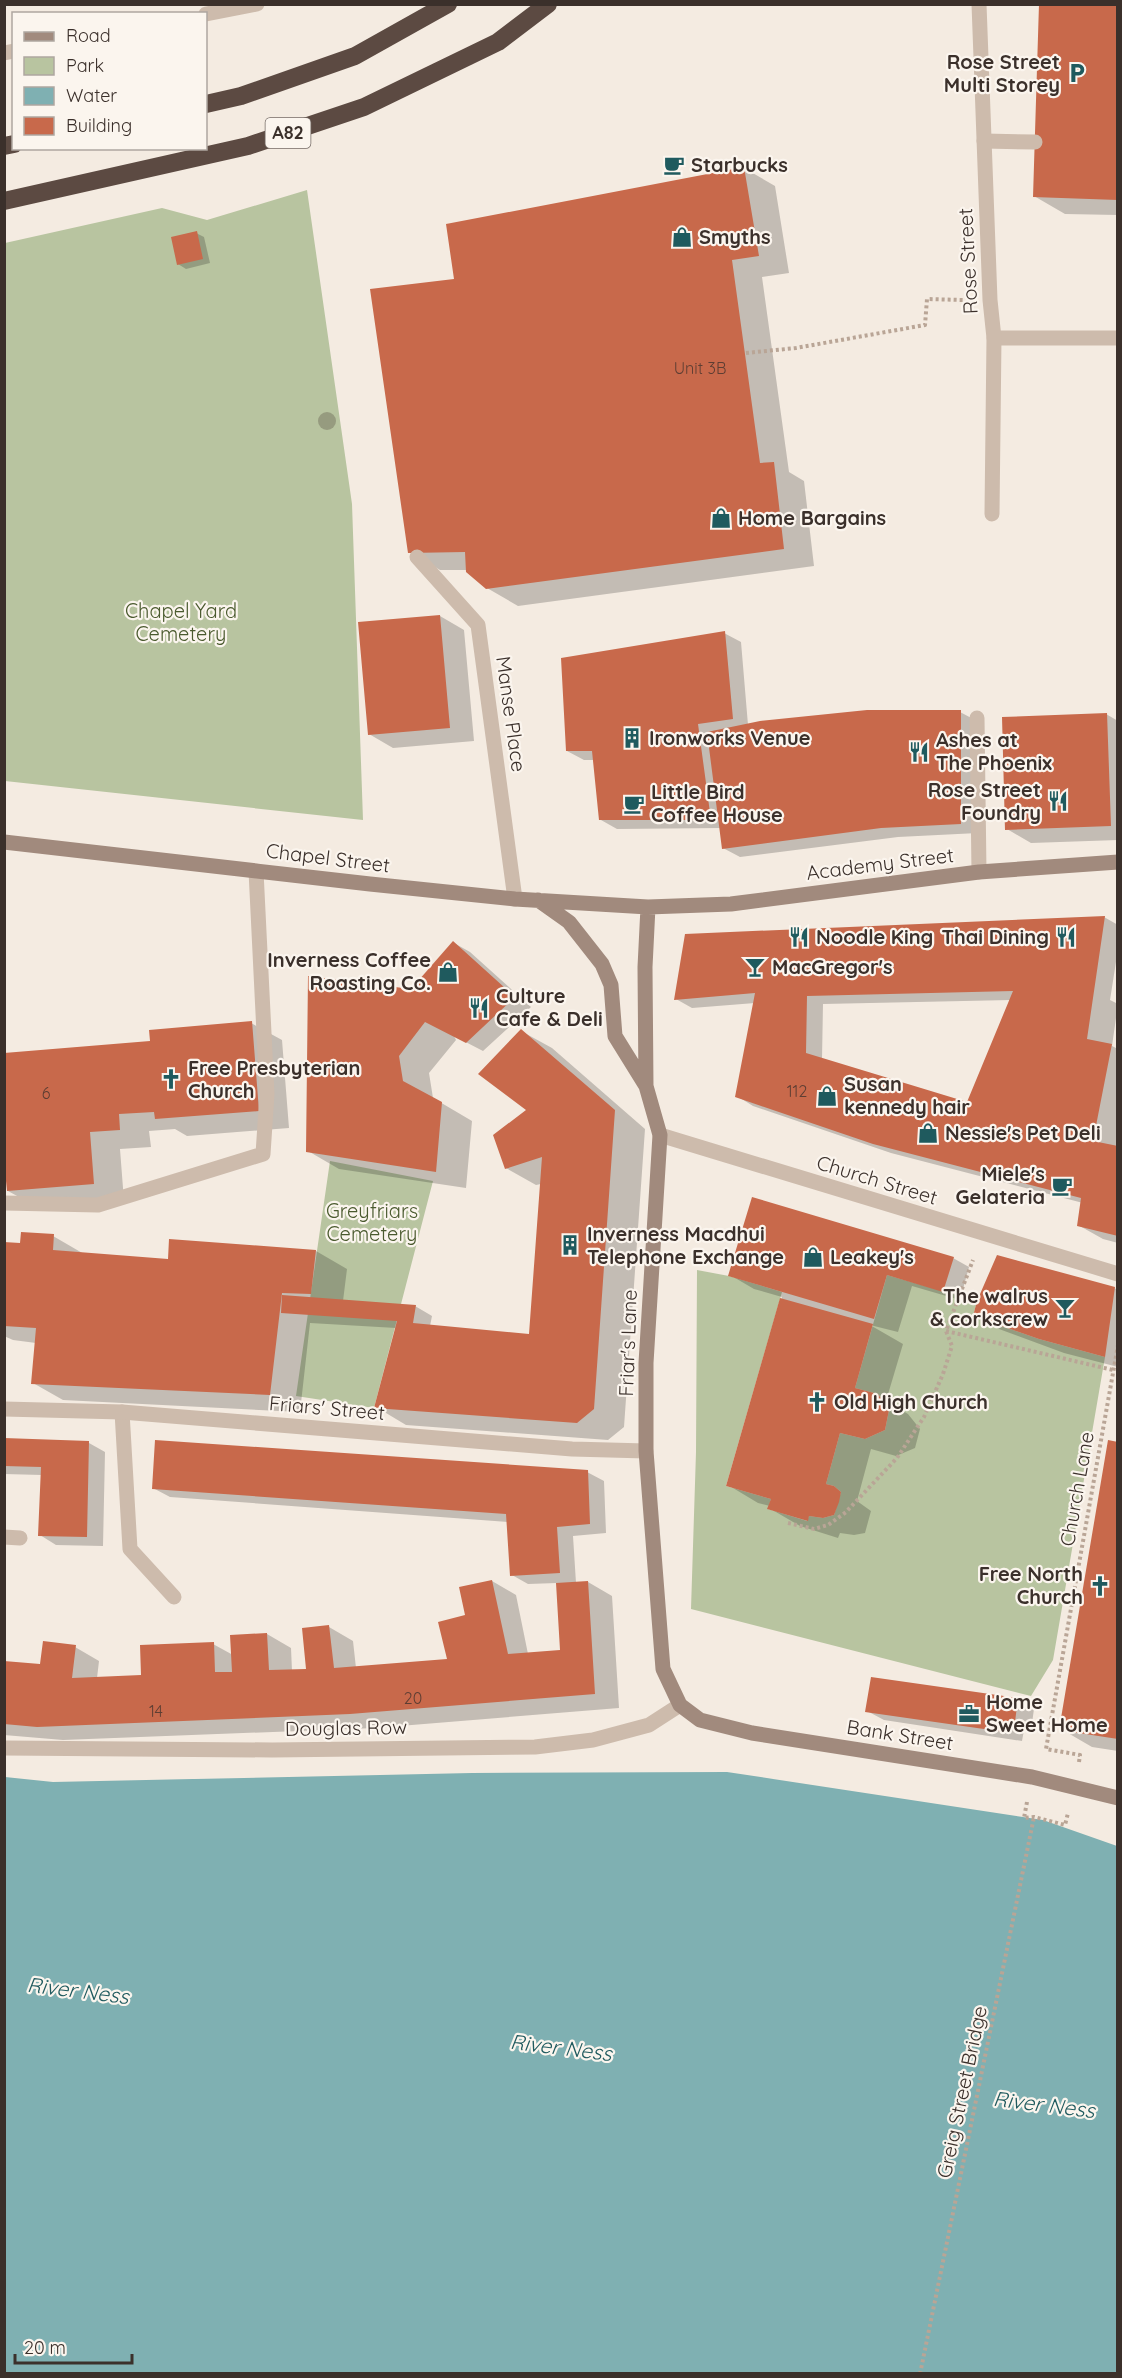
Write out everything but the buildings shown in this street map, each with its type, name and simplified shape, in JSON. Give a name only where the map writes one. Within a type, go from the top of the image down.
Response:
[{"type":"highway","name":"A82","points":[[207,104],[241,96],[355,56],[448,4]]},
{"type":"highway","name":"A82","points":[[4,201],[248,146],[364,107],[498,42],[548,4]]},
{"type":"main road","name":"Chapel Street","points":[[4,842],[515,899],[648,908]]},
{"type":"main road","name":"Academy Street","points":[[648,908],[731,904],[979,872],[1118,862]]},
{"type":"main road","points":[[538,900],[569,922],[602,964],[611,985],[615,1036],[646,1086]]},
{"type":"main road","name":"Friar's Lane","points":[[648,908],[645,967],[646,1086],[660,1135],[646,1364],[646,1451],[663,1669],[680,1705]]},
{"type":"main road","name":"Bank Street","points":[[680,1705],[700,1720],[752,1733],[1032,1777],[1118,1798]]},
{"type":"street","points":[[207,14],[257,4]]},
{"type":"street","name":"Rose Street","points":[[979,4],[990,300],[994,338],[992,514]]},
{"type":"street","points":[[984,141],[1035,142]]},
{"type":"street","points":[[994,338],[1118,338]]},
{"type":"street","name":"Manse Place","points":[[417,557],[478,625],[515,899]]},
{"type":"street","points":[[977,718],[979,872]]},
{"type":"street","points":[[4,1203],[98,1205],[263,1154],[267,1094],[256,871]]},
{"type":"street","name":"Church Street","points":[[660,1135],[1118,1274]]},
{"type":"street","name":"Friars' Street","points":[[4,1409],[122,1412],[572,1449],[646,1451]]},
{"type":"street","points":[[122,1412],[130,1549],[174,1597]]},
{"type":"street","name":"Douglas Row","points":[[4,1748],[284,1750],[535,1747],[593,1740],[649,1725],[680,1705]]},
{"type":"path","points":[[746,353],[796,348],[925,325],[927,299],[990,300]]},
{"type":"path","points":[[788,1523],[814,1528],[828,1525],[846,1512],[897,1458],[924,1417],[943,1374],[952,1346],[946,1330],[971,1266]]},
{"type":"path","points":[[946,1330],[1113,1370]]},
{"type":"path","name":"Church Lane","points":[[1074,1787],[1080,1755],[1046,1749],[1118,1345]]},
{"type":"path","name":"Greig Street Bridge","points":[[920,2373],[1034,1817]]},
{"type":"green space","name":"Chapel Yard Cemetery","points":[[307,190],[352,504],[363,820],[5,781],[5,243],[162,208],[207,220]]},
{"type":"green space","name":"Greyfriars Cemetery","points":[[330,1161],[433,1181],[374,1408],[296,1396]]},
{"type":"green space","points":[[697,1270],[729,1276],[782,1292],[726,1486],[771,1499],[768,1509],[807,1521],[809,1516],[823,1518],[834,1515],[841,1492],[834,1486],[826,1484],[840,1433],[865,1439],[885,1430],[889,1410],[878,1394],[855,1388],[887,1275],[977,1301],[973,1316],[1039,1339],[1105,1357],[1053,1660],[1031,1696],[691,1609],[696,1452]]},
{"type":"water","name":"River Ness","points":[[727,1772],[1043,1820],[1117,1846],[1117,2373],[5,2373],[5,1777],[53,1782],[472,1773]]},
{"type":"place","name":"Rose Street Multi Storey","points":[[1077,73]]},
{"type":"place","name":"Starbucks","points":[[674,165]]},
{"type":"place","name":"Smyths","points":[[682,237]]},
{"type":"place","name":"Home Bargains","points":[[721,518]]},
{"type":"place","name":"Ironworks Venue","points":[[632,738]]},
{"type":"place","name":"Ashes at The Phoenix","points":[[919,752]]},
{"type":"place","name":"Rose Street Foundry","points":[[1058,801]]},
{"type":"place","name":"Little Bird Coffee House","points":[[634,804]]},
{"type":"place","name":"Noodle King","points":[[799,937]]},
{"type":"place","name":"Thai Dining","points":[[1066,937]]},
{"type":"place","name":"MacGregor's","points":[[755,967]]},
{"type":"place","name":"Inverness Coffee Roasting Co.","points":[[448,972]]},
{"type":"place","name":"Culture Cafe & Deli","points":[[479,1008]]},
{"type":"place","name":"Free Presbyterian Church","points":[[171,1079]]},
{"type":"place","name":"Susan kennedy hair","points":[[827,1096]]},
{"type":"place","name":"Nessie's Pet Deli","points":[[928,1133]]},
{"type":"place","name":"Miele's Gelateria","points":[[1062,1186]]},
{"type":"place","name":"Inverness Macdhui Telephone Exchange","points":[[570,1245]]},
{"type":"place","name":"Leakey's","points":[[813,1257]]},
{"type":"place","name":"The walrus & corkscrew","points":[[1065,1308]]},
{"type":"place","name":"Old High Church","points":[[817,1402]]},
{"type":"place","name":"Free North Church","points":[[1100,1586]]},
{"type":"place","name":"Home Sweet Home","points":[[969,1714]]}]
